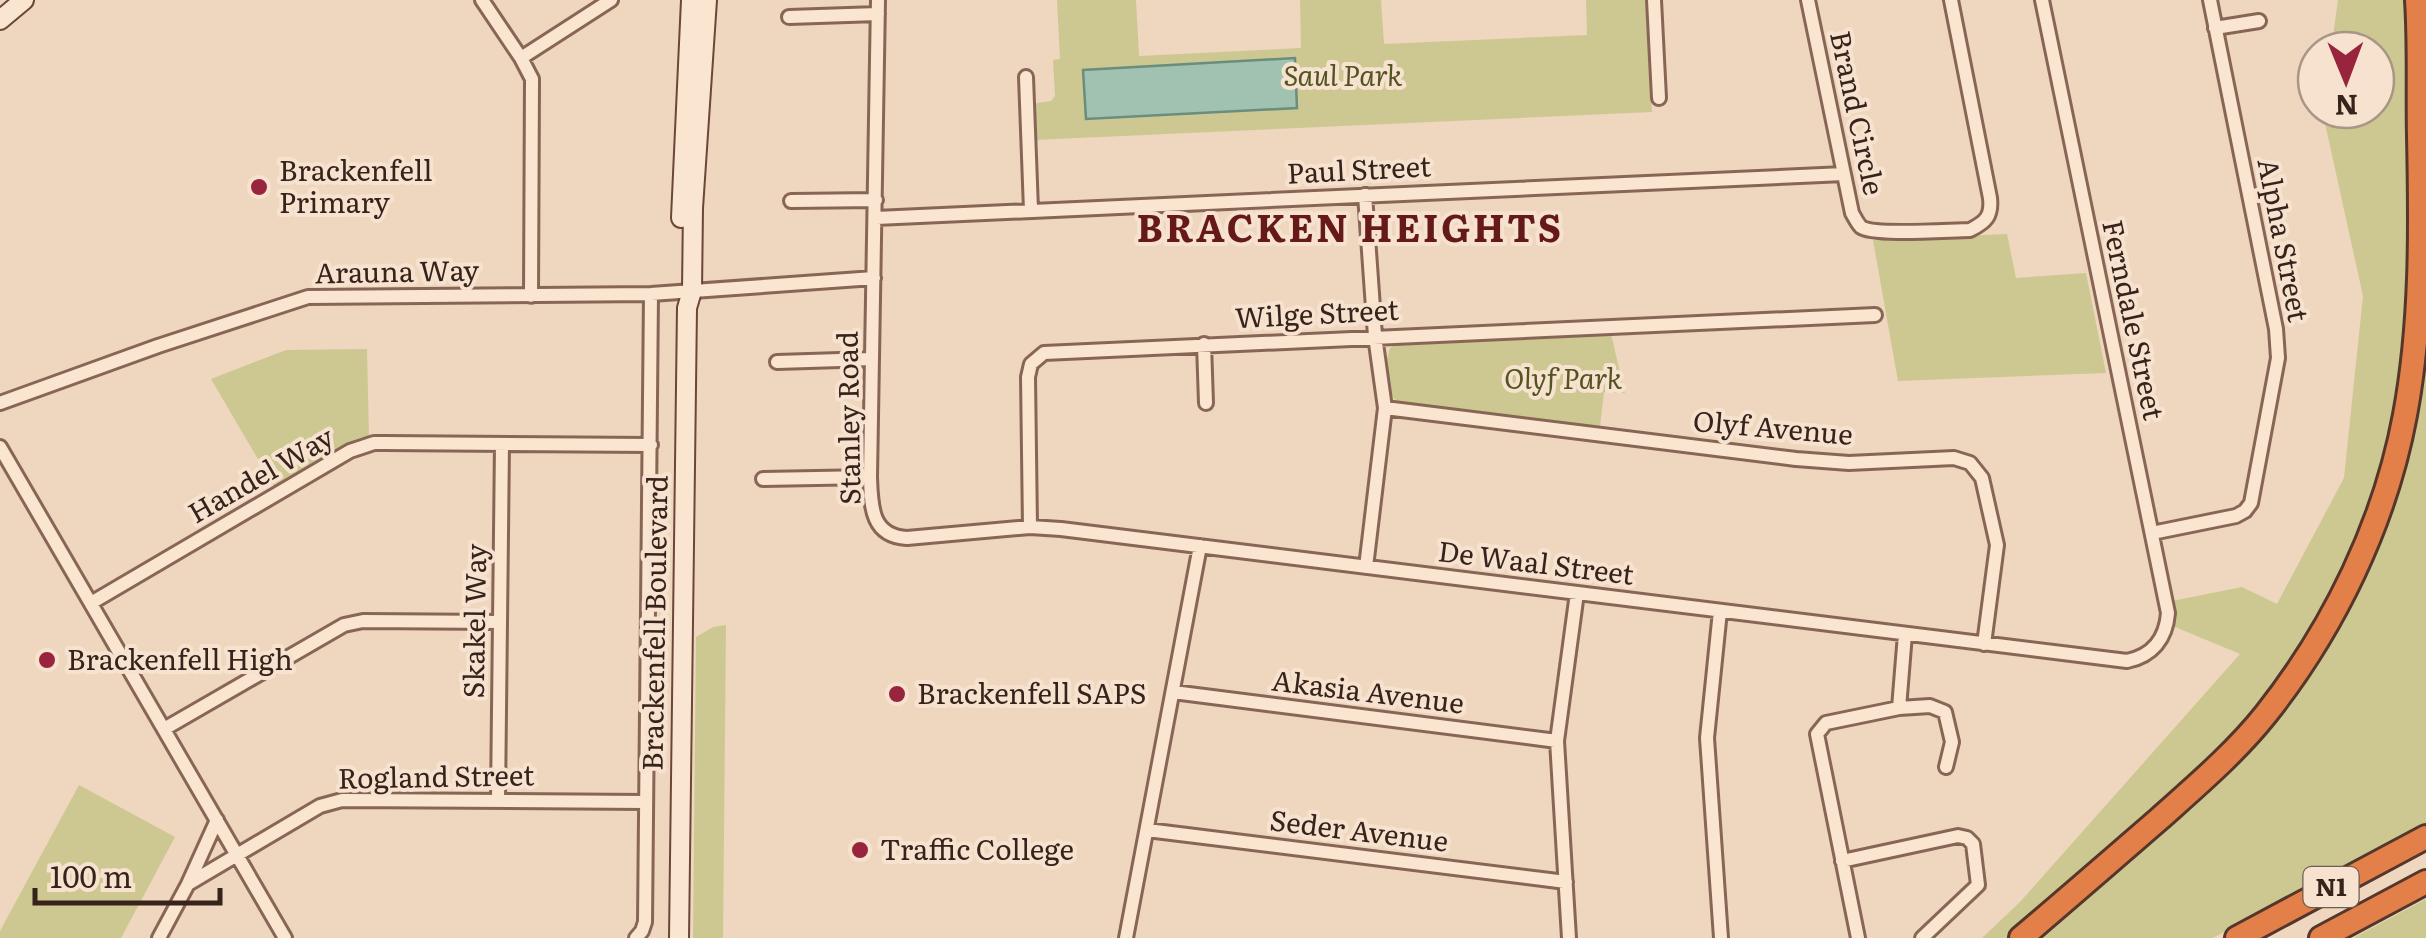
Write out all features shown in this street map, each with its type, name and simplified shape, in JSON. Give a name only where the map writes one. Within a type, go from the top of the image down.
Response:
[{"type":"highway","points":[[2021,938],[2212,772],[2266,714],[2304,661],[2340,599],[2372,529],[2395,458],[2412,370],[2421,210],[2417,0]]},
{"type":"highway","points":[[2419,30],[2426,82]]},
{"type":"highway","name":"N1","points":[[2237,938],[2426,837]]},
{"type":"highway","name":"N1","points":[[2321,938],[2426,882]]},
{"type":"street","points":[[0,20],[24,0]]},
{"type":"street","points":[[482,0],[532,79],[531,296]]},
{"type":"street","points":[[521,58],[611,0]]},
{"type":"street","name":"Brackenfell Boulevard","points":[[687,297],[682,189],[691,0]]},
{"type":"street","name":"Brackenfell Boulevard","points":[[680,938],[687,297],[707,0]]},
{"type":"street","points":[[1654,0],[1659,98]]},
{"type":"street","name":"Brand Circle","points":[[1808,0],[1856,221],[1868,230],[1970,230],[1988,218],[1991,208],[1951,0]]},
{"type":"street","name":"Ferndale Street","points":[[2042,0],[2168,613],[2166,628],[2155,647]]},
{"type":"street","name":"Alpha Street","points":[[2152,532],[2236,516],[2252,504],[2278,358],[2276,329],[2210,0]]},
{"type":"street","points":[[789,17],[878,7]]},
{"type":"street","name":"Stanley Road","points":[[878,7],[870,478],[872,510],[878,522],[888,534],[907,538]]},
{"type":"street","points":[[2215,28],[2259,20]]},
{"type":"street","points":[[1026,77],[1032,210]]},
{"type":"street","name":"Paul Street","points":[[876,218],[1844,174]]},
{"type":"street","points":[[1365,195],[1385,408],[1366,567]]},
{"type":"street","points":[[791,201],[876,200]]},
{"type":"street","points":[[687,297],[874,278]]},
{"type":"street","points":[[636,938],[645,922],[651,294]]},
{"type":"street","name":"Arauna Way","points":[[0,403],[308,296],[687,297]]},
{"type":"street","name":"Wilge Street","points":[[1030,527],[1028,376],[1031,364],[1044,352],[1876,315]]},
{"type":"street","points":[[1204,344],[1206,404]]},
{"type":"street","points":[[777,362],[872,359]]},
{"type":"street","name":"Olyf Avenue","points":[[1385,408],[1796,459],[1849,463],[1965,460],[1982,478],[1997,545],[1984,644]]},
{"type":"street","name":"Handel Way","points":[[91,603],[363,446],[384,442],[651,445]]},
{"type":"street","name":"Skakel Way","points":[[498,799],[502,444]]},
{"type":"street","points":[[0,448],[285,938]]},
{"type":"street","points":[[763,479],[870,478]]},
{"type":"street","name":"De Waal Street","points":[[907,538],[1030,527],[2118,661],[2135,659],[2155,647]]},
{"type":"street","points":[[1126,938],[1200,546]]},
{"type":"street","points":[[1569,938],[1557,741],[1577,594]]},
{"type":"street","points":[[1720,611],[1707,738],[1721,938]]},
{"type":"street","points":[[164,729],[344,625],[363,620],[500,622]]},
{"type":"street","points":[[1899,708],[1906,634]]},
{"type":"street","name":"Akasia Avenue","points":[[1173,692],[1557,741]]},
{"type":"street","points":[[1858,938],[1817,734],[1826,723],[1899,708],[1930,706],[1944,712],[1952,742],[1946,767]]},
{"type":"street","name":"Rogland Street","points":[[188,884],[330,802],[358,798],[646,802]]},
{"type":"street","points":[[159,938],[217,820]]},
{"type":"street","name":"Seder Avenue","points":[[1147,830],[1566,882]]},
{"type":"street","points":[[1842,861],[1958,836],[1970,840],[1978,885],[1922,938]]},
{"type":"green space","name":"Saul Park","points":[[1057,0],[1136,0],[1139,56],[1301,48],[1300,0],[1381,0],[1384,44],[1587,35],[1586,0],[1647,0],[1652,112],[1034,140],[1033,107],[1055,96],[1053,60],[1060,59]]},
{"type":"green space","points":[[2338,0],[2406,0],[2412,214],[2403,379],[2387,455],[2358,543],[2318,625],[2248,723],[2171,798],[2008,938],[1982,938],[2020,902],[2240,654],[2168,624],[2167,602],[2242,587],[2277,604],[2344,478],[2363,296],[2327,130],[2396,130],[2396,30],[2334,30]]},
{"type":"green space","points":[[2007,234],[2016,278],[2086,273],[2106,373],[1898,381],[1873,240]]},
{"type":"green space","points":[[2426,281],[2426,824],[2213,938],[2031,938],[2220,772],[2376,535]]},
{"type":"green space","name":"Olyf Park","points":[[1611,334],[1625,393],[1604,392],[1600,427],[1401,402],[1391,393],[1387,359],[1390,348],[1397,344]]},
{"type":"green space","points":[[367,349],[369,437],[275,488],[211,379],[286,350]]},
{"type":"green space","points":[[726,625],[723,938],[693,938],[696,637]]},
{"type":"green space","points":[[79,785],[175,837],[121,938],[0,938],[0,931]]},
{"type":"green space","points":[[2426,899],[2426,938],[2353,938]]},
{"type":"shaded area","points":[[1295,58],[1297,108],[1086,119],[1083,70]]},
{"type":"place","name":"Brackenfell Primary","points":[[259,187]]},
{"type":"place","name":"Brackenfell High","points":[[47,660]]},
{"type":"place","name":"Brackenfell SAPS","points":[[897,694]]},
{"type":"place","name":"Traffic College","points":[[860,850]]},
{"type":"district","name":"BRACKEN HEIGHTS","points":[[1350,229]]}]
